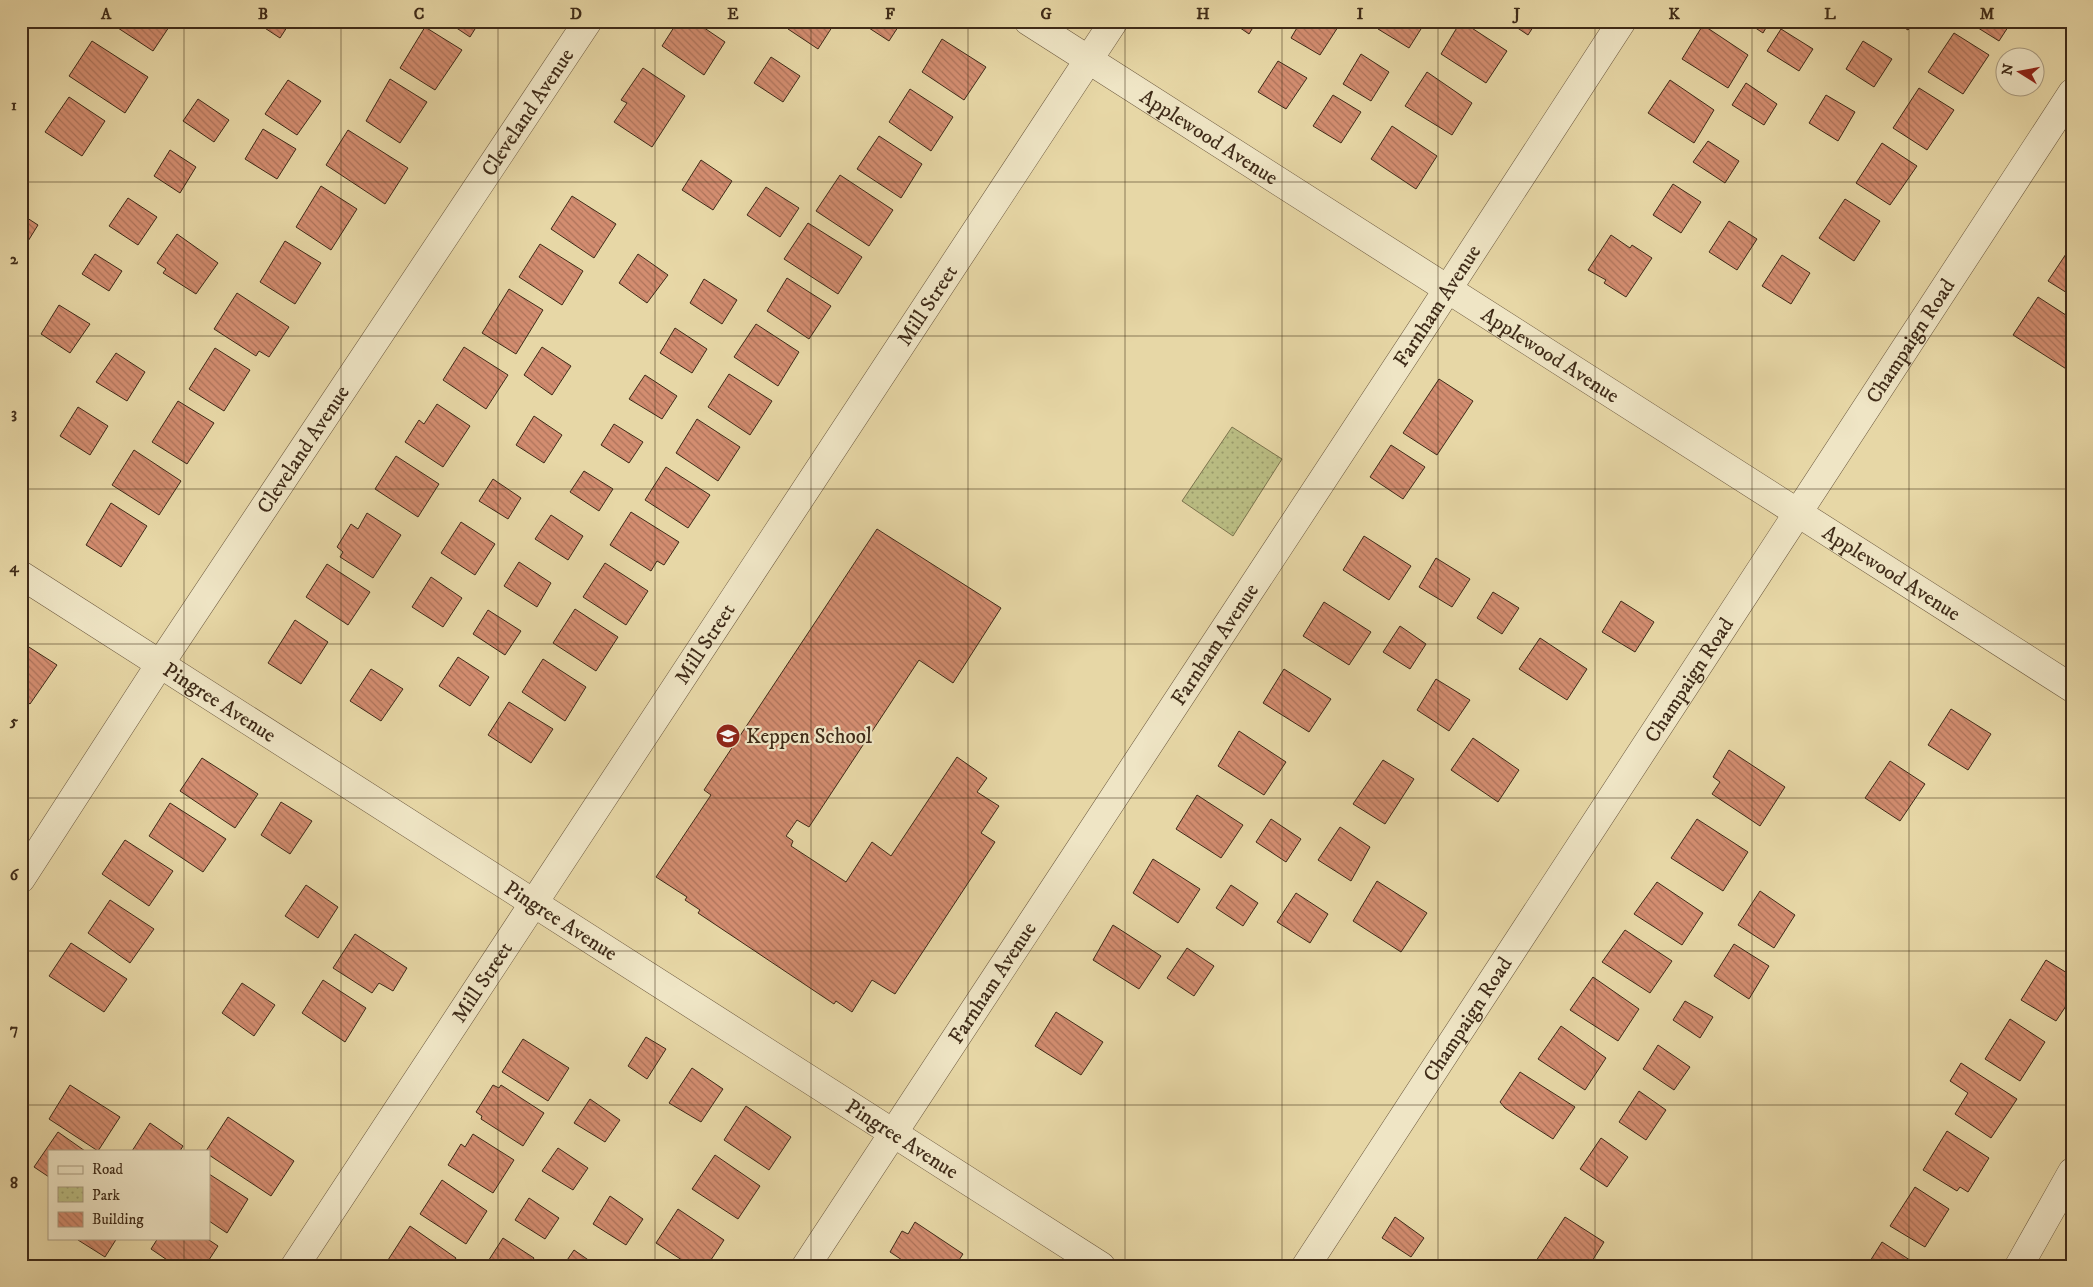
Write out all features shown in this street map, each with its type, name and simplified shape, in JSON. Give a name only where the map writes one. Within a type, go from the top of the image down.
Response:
[{"type":"street","name":"Cleveland Avenue","points":[[21,879],[160,664],[588,21]]},
{"type":"street","name":"Applewood Avenue","points":[[1028,21],[2072,688]]},
{"type":"street","name":"Mill Street","points":[[295,1266],[1114,21]]},
{"type":"street","name":"Farnham Avenue","points":[[806,1266],[1449,289],[1622,21]]},
{"type":"street","name":"Champaign Road","points":[[1306,1266],[2072,93]]},
{"type":"street","name":"Pingree Avenue","points":[[21,575],[1101,1266]]},
{"type":"street","points":[[2019,1266],[2072,1172]]},
{"type":"green space","points":[[1232,427],[1282,459],[1233,536],[1182,501]]},
{"type":"building","points":[[123,21],[173,21],[153,51],[118,28]]},
{"type":"building","points":[[254,21],[291,21],[280,38]]},
{"type":"building","points":[[446,21],[480,21],[470,37]]},
{"type":"building","points":[[678,21],[694,21],[725,42],[704,75],[662,46]]},
{"type":"building","points":[[793,21],[836,21],[818,49],[788,29]]},
{"type":"building","points":[[873,21],[902,21],[889,41],[869,28]]},
{"type":"building","points":[[1230,21],[1257,21],[1249,34]]},
{"type":"building","points":[[1301,21],[1329,21],[1338,27],[1320,55],[1291,38]]},
{"type":"building","points":[[1382,21],[1426,21],[1409,48],[1378,29]]},
{"type":"building","points":[[1461,21],[1507,51],[1486,83],[1441,54]]},
{"type":"building","points":[[1507,21],[1537,21],[1528,35]]},
{"type":"building","points":[[1745,21],[1770,21],[1763,33]]},
{"type":"building","points":[[1893,21],[1914,21],[1908,30]]},
{"type":"building","points":[[1967,21],[2012,21],[1999,41]]},
{"type":"building","points":[[1703,25],[1748,55],[1728,88],[1682,59]]},
{"type":"building","points":[[425,27],[462,50],[435,90],[400,68]]},
{"type":"building","points":[[1781,29],[1813,49],[1799,71],[1767,51]]},
{"type":"building","points":[[1954,33],[1989,55],[1963,94],[1928,72]]},
{"type":"building","points":[[942,39],[986,67],[964,100],[922,72]]},
{"type":"building","points":[[92,41],[148,77],[125,113],[69,76]]},
{"type":"building","points":[[1863,41],[1892,59],[1874,87],[1846,69]]},
{"type":"building","points":[[1361,54],[1389,72],[1371,101],[1343,84]]},
{"type":"building","points":[[771,57],[800,76],[783,102],[754,83]]},
{"type":"building","points":[[1278,61],[1307,78],[1286,109],[1258,92]]},
{"type":"building","points":[[643,68],[685,96],[652,147],[614,122],[627,103],[621,100]]},
{"type":"building","points":[[1427,72],[1472,103],[1452,135],[1405,106]]},
{"type":"building","points":[[390,79],[427,102],[400,143],[366,121]]},
{"type":"building","points":[[288,80],[321,101],[297,135],[265,114]]},
{"type":"building","points":[[1670,80],[1714,110],[1694,143],[1648,113]]},
{"type":"building","points":[[1746,83],[1777,104],[1764,125],[1732,105]]},
{"type":"building","points":[[1919,88],[1954,110],[1927,150],[1893,128]]},
{"type":"building","points":[[910,89],[953,117],[931,151],[889,122]]},
{"type":"building","points":[[1333,95],[1361,112],[1341,143],[1313,126]]},
{"type":"building","points":[[1826,95],[1855,112],[1838,141],[1809,123]]},
{"type":"building","points":[[69,97],[105,121],[82,156],[45,132]]},
{"type":"building","points":[[198,99],[229,120],[214,142],[183,121]]},
{"type":"building","points":[[1392,126],[1437,156],[1416,189],[1371,159]]},
{"type":"building","points":[[263,129],[296,149],[277,179],[245,159]]},
{"type":"building","points":[[348,130],[408,168],[385,204],[326,165]]},
{"type":"building","points":[[879,136],[922,164],[901,198],[857,169]]},
{"type":"building","points":[[1708,141],[1739,161],[1725,183],[1693,162]]},
{"type":"building","points":[[1882,143],[1917,166],[1890,205],[1856,183]]},
{"type":"building","points":[[170,150],[196,167],[180,193],[154,176]]},
{"type":"building","points":[[701,160],[732,181],[713,210],[682,190]]},
{"type":"building","points":[[840,175],[893,210],[869,246],[816,211]]},
{"type":"building","points":[[1673,184],[1701,202],[1681,233],[1653,215]]},
{"type":"building","points":[[321,186],[357,209],[331,250],[296,227]]},
{"type":"building","points":[[766,187],[799,208],[780,237],[747,215]]},
{"type":"building","points":[[572,196],[616,224],[594,258],[551,229]]},
{"type":"building","points":[[128,198],[157,217],[138,245],[109,226]]},
{"type":"building","points":[[1845,199],[1880,221],[1854,261],[1819,238]]},
{"type":"building","points":[[21,214],[38,225],[25,246],[23,245],[21,248]]},
{"type":"building","points":[[1729,221],[1757,239],[1737,270],[1709,252]]},
{"type":"building","points":[[808,223],[862,257],[838,294],[784,259]]},
{"type":"building","points":[[177,234],[218,263],[196,294],[163,273],[166,269],[157,263]]},
{"type":"building","points":[[1611,235],[1630,248],[1632,245],[1652,258],[1626,297],[1604,283],[1606,280],[1588,270]]},
{"type":"building","points":[[285,241],[321,263],[295,304],[260,282]]},
{"type":"building","points":[[540,244],[583,271],[562,305],[519,277]]},
{"type":"building","points":[[2072,245],[2072,296],[2048,281]]},
{"type":"building","points":[[95,254],[122,271],[109,291],[82,274]]},
{"type":"building","points":[[638,254],[668,275],[647,303],[619,283]]},
{"type":"building","points":[[1782,255],[1810,273],[1791,304],[1762,286]]},
{"type":"building","points":[[787,278],[831,306],[809,339],[767,311]]},
{"type":"building","points":[[704,279],[737,300],[722,324],[690,303]]},
{"type":"building","points":[[509,289],[543,310],[516,354],[482,333]]},
{"type":"building","points":[[237,293],[289,327],[269,357],[259,351],[256,356],[214,329]]},
{"type":"building","points":[[2038,297],[2072,319],[2071,372],[2013,335]]},
{"type":"building","points":[[59,305],[90,324],[70,353],[41,334]]},
{"type":"building","points":[[756,324],[799,352],[778,386],[734,357]]},
{"type":"building","points":[[675,328],[707,349],[692,373],[660,353]]},
{"type":"building","points":[[464,347],[508,375],[486,409],[443,380]]},
{"type":"building","points":[[542,347],[571,366],[552,395],[524,375]]},
{"type":"building","points":[[215,348],[250,370],[224,411],[189,389]]},
{"type":"building","points":[[116,353],[145,372],[127,401],[96,382]]},
{"type":"building","points":[[729,374],[772,401],[750,435],[708,407]]},
{"type":"building","points":[[645,375],[677,396],[662,419],[629,399]]},
{"type":"building","points":[[1439,379],[1473,401],[1437,455],[1403,433]]},
{"type":"building","points":[[178,401],[214,423],[187,464],[152,442]]},
{"type":"building","points":[[437,404],[470,426],[443,467],[405,442],[419,420],[424,424]]},
{"type":"building","points":[[78,407],[108,426],[90,455],[60,436]]},
{"type":"building","points":[[534,416],[562,435],[544,463],[516,445]]},
{"type":"building","points":[[697,419],[740,447],[718,481],[676,453]]},
{"type":"building","points":[[614,424],[643,442],[629,463],[601,445]]},
{"type":"building","points":[[1391,445],[1425,467],[1403,499],[1370,477]]},
{"type":"building","points":[[134,450],[181,481],[159,515],[112,485]]},
{"type":"building","points":[[396,456],[439,484],[418,517],[375,489]]},
{"type":"building","points":[[666,467],[710,495],[688,528],[645,500]]},
{"type":"building","points":[[584,471],[613,489],[599,511],[570,492]]},
{"type":"building","points":[[493,479],[521,498],[508,519],[479,501]]},
{"type":"building","points":[[111,503],[147,526],[121,567],[86,545]]},
{"type":"building","points":[[631,512],[679,542],[664,565],[657,561],[651,571],[610,545]]},
{"type":"building","points":[[367,513],[401,535],[373,578],[340,557],[343,552],[337,547],[351,524],[358,529]]},
{"type":"building","points":[[551,515],[583,536],[568,560],[535,539]]},
{"type":"building","points":[[461,522],[495,544],[475,575],[441,553]]},
{"type":"building","name":"Keppen School","points":[[877,529],[1001,608],[953,683],[919,660],[809,827],[797,820],[786,836],[793,841],[791,846],[846,882],[872,842],[891,856],[957,757],[987,778],[977,792],[999,806],[981,833],[995,842],[895,994],[872,980],[852,1012],[836,1001],[834,1004],[698,913],[700,910],[685,900],[687,897],[656,877],[711,795],[704,790]]},
{"type":"building","points":[[1364,536],[1411,566],[1389,600],[1343,570]]},
{"type":"building","points":[[1436,558],[1470,579],[1452,607],[1419,587]]},
{"type":"building","points":[[519,562],[551,583],[537,607],[504,586]]},
{"type":"building","points":[[605,563],[648,591],[626,625],[583,597]]},
{"type":"building","points":[[327,564],[370,592],[348,625],[306,597]]},
{"type":"building","points":[[431,577],[462,598],[443,627],[412,607]]},
{"type":"building","points":[[1493,592],[1519,608],[1502,634],[1477,618]]},
{"type":"building","points":[[1621,601],[1654,622],[1635,652],[1602,632]]},
{"type":"building","points":[[1324,602],[1371,632],[1349,665],[1303,636]]},
{"type":"building","points":[[575,609],[618,637],[596,671],[553,643]]},
{"type":"building","points":[[488,610],[521,631],[505,655],[473,634]]},
{"type":"building","points":[[295,620],[328,642],[301,684],[268,663]]},
{"type":"building","points":[[1400,626],[1426,644],[1410,669],[1383,652]]},
{"type":"building","points":[[1540,638],[1587,669],[1567,700],[1519,669]]},
{"type":"building","points":[[21,642],[57,665],[30,704],[21,697]]},
{"type":"building","points":[[458,657],[489,677],[470,706],[439,686]]},
{"type":"building","points":[[543,659],[586,687],[565,721],[522,692]]},
{"type":"building","points":[[371,669],[403,689],[381,721],[350,701]]},
{"type":"building","points":[[1284,669],[1331,699],[1309,732],[1263,703]]},
{"type":"building","points":[[1436,679],[1470,700],[1449,731],[1417,710]]},
{"type":"building","points":[[509,702],[553,729],[531,763],[488,735]]},
{"type":"building","points":[[1951,709],[1991,734],[1968,770],[1928,745]]},
{"type":"building","points":[[1239,731],[1286,762],[1264,795],[1218,766]]},
{"type":"building","points":[[1473,738],[1519,770],[1498,802],[1451,770]]},
{"type":"building","points":[[1729,750],[1785,787],[1760,826],[1712,794],[1720,782],[1713,777]]},
{"type":"building","points":[[202,758],[258,794],[235,828],[180,791]]},
{"type":"building","points":[[1383,760],[1414,779],[1385,824],[1353,804]]},
{"type":"building","points":[[1890,761],[1925,784],[1900,821],[1865,798]]},
{"type":"building","points":[[1197,795],[1243,825],[1221,858],[1176,829]]},
{"type":"building","points":[[281,802],[312,821],[290,854],[261,835]]},
{"type":"building","points":[[170,803],[226,839],[203,872],[149,836]]},
{"type":"building","points":[[1271,819],[1301,839],[1286,862],[1256,842]]},
{"type":"building","points":[[1697,819],[1748,852],[1723,891],[1671,858]]},
{"type":"building","points":[[1340,827],[1370,847],[1351,881],[1318,860]]},
{"type":"building","points":[[125,840],[173,871],[149,906],[102,874]]},
{"type":"building","points":[[1153,859],[1200,889],[1178,923],[1133,893]]},
{"type":"building","points":[[1377,881],[1427,913],[1401,952],[1353,921]]},
{"type":"building","points":[[1657,882],[1703,913],[1682,945],[1634,914]]},
{"type":"building","points":[[306,885],[338,907],[318,938],[285,916]]},
{"type":"building","points":[[1231,885],[1258,903],[1243,926],[1216,908]]},
{"type":"building","points":[[1760,891],[1795,915],[1774,948],[1738,925]]},
{"type":"building","points":[[1296,893],[1328,914],[1310,943],[1277,922]]},
{"type":"building","points":[[110,900],[154,929],[130,963],[88,933]]},
{"type":"building","points":[[1113,925],[1161,956],[1139,989],[1093,960]]},
{"type":"building","points":[[1625,930],[1672,961],[1650,993],[1602,962]]},
{"type":"building","points":[[355,934],[407,968],[393,991],[379,983],[372,993],[333,968]]},
{"type":"building","points":[[71,943],[127,979],[104,1012],[49,976]]},
{"type":"building","points":[[1734,944],[1769,966],[1749,999],[1714,976]]},
{"type":"building","points":[[1187,948],[1214,966],[1194,996],[1167,978]]},
{"type":"building","points":[[2046,960],[2072,976],[2072,997],[2056,1021],[2021,1000]]},
{"type":"building","points":[[1593,977],[1639,1009],[1618,1041],[1570,1010]]},
{"type":"building","points":[[323,980],[366,1008],[345,1042],[302,1013]]},
{"type":"building","points":[[242,983],[275,1005],[254,1036],[222,1013]]},
{"type":"building","points":[[1685,1001],[1713,1017],[1700,1038],[1673,1020]]},
{"type":"building","points":[[1056,1012],[1103,1042],[1081,1075],[1035,1046]]},
{"type":"building","points":[[2010,1019],[2045,1042],[2020,1081],[1985,1059]]},
{"type":"building","points":[[1561,1026],[1606,1058],[1585,1090],[1538,1059]]},
{"type":"building","points":[[646,1037],[666,1049],[647,1079],[628,1066]]},
{"type":"building","points":[[523,1039],[569,1068],[548,1101],[502,1072]]},
{"type":"building","points":[[1658,1045],[1690,1067],[1674,1090],[1643,1069]]},
{"type":"building","points":[[1961,1063],[2017,1099],[1991,1138],[1955,1114],[1968,1093],[1950,1081]]},
{"type":"building","points":[[692,1068],[723,1089],[701,1122],[669,1103]]},
{"type":"building","points":[[1520,1072],[1575,1107],[1553,1139],[1505,1108],[1500,1102]]},
{"type":"building","points":[[70,1085],[120,1117],[99,1150],[49,1119]]},
{"type":"building","points":[[493,1085],[499,1088],[501,1085],[544,1113],[523,1146],[481,1119],[482,1116],[476,1112]]},
{"type":"building","points":[[1639,1091],[1666,1110],[1646,1140],[1619,1122]]},
{"type":"building","points":[[590,1099],[620,1120],[605,1142],[574,1123]]},
{"type":"building","points":[[746,1106],[791,1137],[769,1170],[724,1140]]},
{"type":"building","points":[[228,1117],[294,1161],[271,1196],[210,1156],[210,1150],[207,1150]]},
{"type":"building","points":[[150,1123],[183,1146],[181,1150],[133,1150]]},
{"type":"building","points":[[1947,1131],[1989,1158],[1968,1192],[1960,1187],[1957,1191],[1923,1170]]},
{"type":"building","points":[[58,1132],[84,1150],[48,1150],[48,1176],[34,1167]]},
{"type":"building","points":[[473,1134],[514,1160],[493,1193],[448,1165],[461,1144],[465,1147]]},
{"type":"building","points":[[1601,1138],[1628,1157],[1607,1187],[1580,1169]]},
{"type":"building","points":[[558,1148],[588,1168],[573,1190],[542,1171]]},
{"type":"building","points":[[715,1155],[760,1186],[738,1219],[692,1189]]},
{"type":"building","points":[[210,1175],[248,1199],[227,1233],[210,1222]]},
{"type":"building","points":[[442,1180],[487,1211],[466,1244],[420,1214]]},
{"type":"building","points":[[1915,1187],[1949,1209],[1925,1247],[1890,1226]]},
{"type":"building","points":[[610,1196],[643,1219],[626,1245],[593,1224]]},
{"type":"building","points":[[529,1198],[559,1218],[545,1239],[515,1220]]},
{"type":"building","points":[[678,1209],[724,1240],[707,1266],[691,1266],[656,1243]]},
{"type":"building","points":[[1395,1217],[1424,1238],[1411,1257],[1382,1238]]},
{"type":"building","points":[[1565,1217],[1604,1242],[1589,1266],[1544,1266],[1536,1261]]},
{"type":"building","points":[[915,1222],[963,1254],[955,1266],[911,1266],[890,1252],[902,1231],[908,1234]]},
{"type":"building","points":[[410,1226],[456,1258],[451,1266],[397,1266],[388,1260]]},
{"type":"building","points":[[503,1238],[534,1258],[529,1266],[485,1266]]},
{"type":"building","points":[[78,1240],[116,1240],[105,1257]]},
{"type":"building","points":[[157,1240],[209,1240],[218,1246],[205,1266],[176,1266],[151,1249]]},
{"type":"building","points":[[1882,1242],[1916,1264],[1915,1266],[1867,1266]]},
{"type":"building","points":[[574,1250],[597,1266],[563,1266]]},
{"type":"building","points":[[1475,1260],[1485,1266],[1471,1266]]},
{"type":"place","name":"Keppen School","points":[[728,736]]}]
